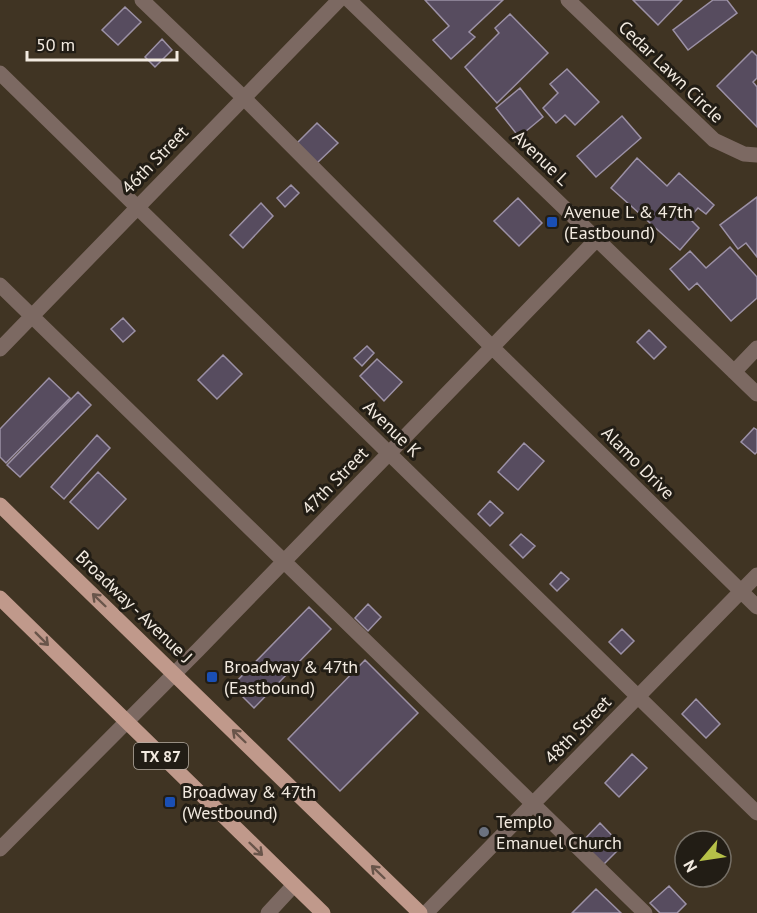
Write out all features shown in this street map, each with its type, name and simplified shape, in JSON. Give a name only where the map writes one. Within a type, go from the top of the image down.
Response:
[{"type":"main road","name":"Broadway - Avenue J","points":[[0,505],[420,913]]},
{"type":"main road","name":"TX 87","points":[[0,598],[322,913]]},
{"type":"street","name":"Alamo Drive","points":[[142,0],[244,98],[492,347],[757,607]]},
{"type":"street","name":"46th Street","points":[[0,349],[339,0]]},
{"type":"street","name":"Avenue L","points":[[349,0],[757,394]]},
{"type":"street","name":"Cedar Lawn Circle","points":[[568,0],[714,140],[744,154],[757,155]]},
{"type":"street","name":"Avenue K","points":[[0,73],[757,813]]},
{"type":"street","name":"47th Street","points":[[0,849],[175,674],[597,239]]},
{"type":"street","points":[[0,285],[645,913]]},
{"type":"street","points":[[734,372],[757,348]]},
{"type":"street","name":"48th Street","points":[[426,913],[757,575]]},
{"type":"street","points":[[268,913],[294,885]]},
{"type":"building","points":[[425,0],[503,0],[469,32],[475,37],[451,59],[433,40],[449,26]]},
{"type":"building","points":[[633,0],[682,0],[658,25]]},
{"type":"building","points":[[713,0],[727,0],[737,13],[688,50],[673,30]]},
{"type":"building","points":[[125,7],[141,22],[118,45],[102,30]]},
{"type":"building","points":[[510,14],[548,53],[497,103],[465,67],[499,33],[495,28]]},
{"type":"building","points":[[162,39],[172,50],[155,67],[145,57]]},
{"type":"building","points":[[752,51],[757,56],[757,78],[753,82],[757,87],[757,127],[717,86]]},
{"type":"building","points":[[567,69],[599,102],[575,125],[565,115],[556,123],[543,108],[558,93],[550,84]]},
{"type":"building","points":[[520,88],[543,117],[519,137],[496,108]]},
{"type":"building","points":[[622,116],[641,138],[596,177],[577,156]]},
{"type":"building","points":[[317,123],[338,143],[317,163],[297,143]]},
{"type":"building","points":[[637,158],[667,186],[679,173],[714,205],[706,214],[698,208],[689,218],[699,228],[680,250],[611,188]]},
{"type":"building","points":[[291,185],[299,193],[285,207],[277,198]]},
{"type":"building","points":[[757,197],[757,257],[746,243],[738,249],[720,225]]},
{"type":"building","points":[[518,198],[542,223],[519,246],[494,221]]},
{"type":"building","points":[[261,203],[273,216],[243,248],[230,235]]},
{"type":"building","points":[[730,247],[757,277],[757,298],[731,321],[697,283],[689,290],[670,269],[690,251],[706,268]]},
{"type":"building","points":[[123,318],[135,331],[123,342],[111,329]]},
{"type":"building","points":[[649,330],[666,347],[654,359],[637,342]]},
{"type":"building","points":[[367,346],[374,353],[362,366],[354,358]]},
{"type":"building","points":[[223,355],[242,374],[217,399],[198,380]]},
{"type":"building","points":[[377,359],[402,382],[384,401],[360,376]]},
{"type":"building","points":[[49,378],[70,398],[6,463],[0,457],[0,429]]},
{"type":"building","points":[[78,392],[91,405],[20,477],[7,465]]},
{"type":"building","points":[[754,428],[757,430],[757,452],[755,454],[741,442]]},
{"type":"building","points":[[97,435],[110,448],[64,499],[51,487]]},
{"type":"building","points":[[524,443],[544,461],[518,490],[498,472]]},
{"type":"building","points":[[98,472],[126,499],[98,529],[70,502]]},
{"type":"building","points":[[490,501],[503,513],[490,526],[478,514]]},
{"type":"building","points":[[521,534],[535,546],[523,558],[510,545]]},
{"type":"building","points":[[561,572],[569,579],[557,591],[550,584]]},
{"type":"building","points":[[368,604],[381,617],[368,631],[355,618]]},
{"type":"building","points":[[309,607],[331,629],[254,708],[232,686]]},
{"type":"building","points":[[622,629],[634,641],[621,654],[609,642]]},
{"type":"building","points":[[365,660],[418,713],[340,791],[288,739]]},
{"type":"building","points":[[696,699],[720,724],[706,738],[682,714]]},
{"type":"building","points":[[632,754],[647,768],[619,797],[605,783]]},
{"type":"building","points":[[600,823],[622,846],[603,865],[581,843]]},
{"type":"building","points":[[669,886],[686,904],[677,913],[660,913],[650,903]]},
{"type":"building","points":[[596,889],[621,913],[572,913]]},
{"type":"place","name":"Avenue L & 47th (Eastbound)","points":[[552,222]]},
{"type":"place","name":"Broadway & 47th (Eastbound)","points":[[212,677]]},
{"type":"place","name":"Broadway & 47th (Westbound)","points":[[170,802]]},
{"type":"place","name":"Templo Emanuel Church","points":[[484,832]]}]
